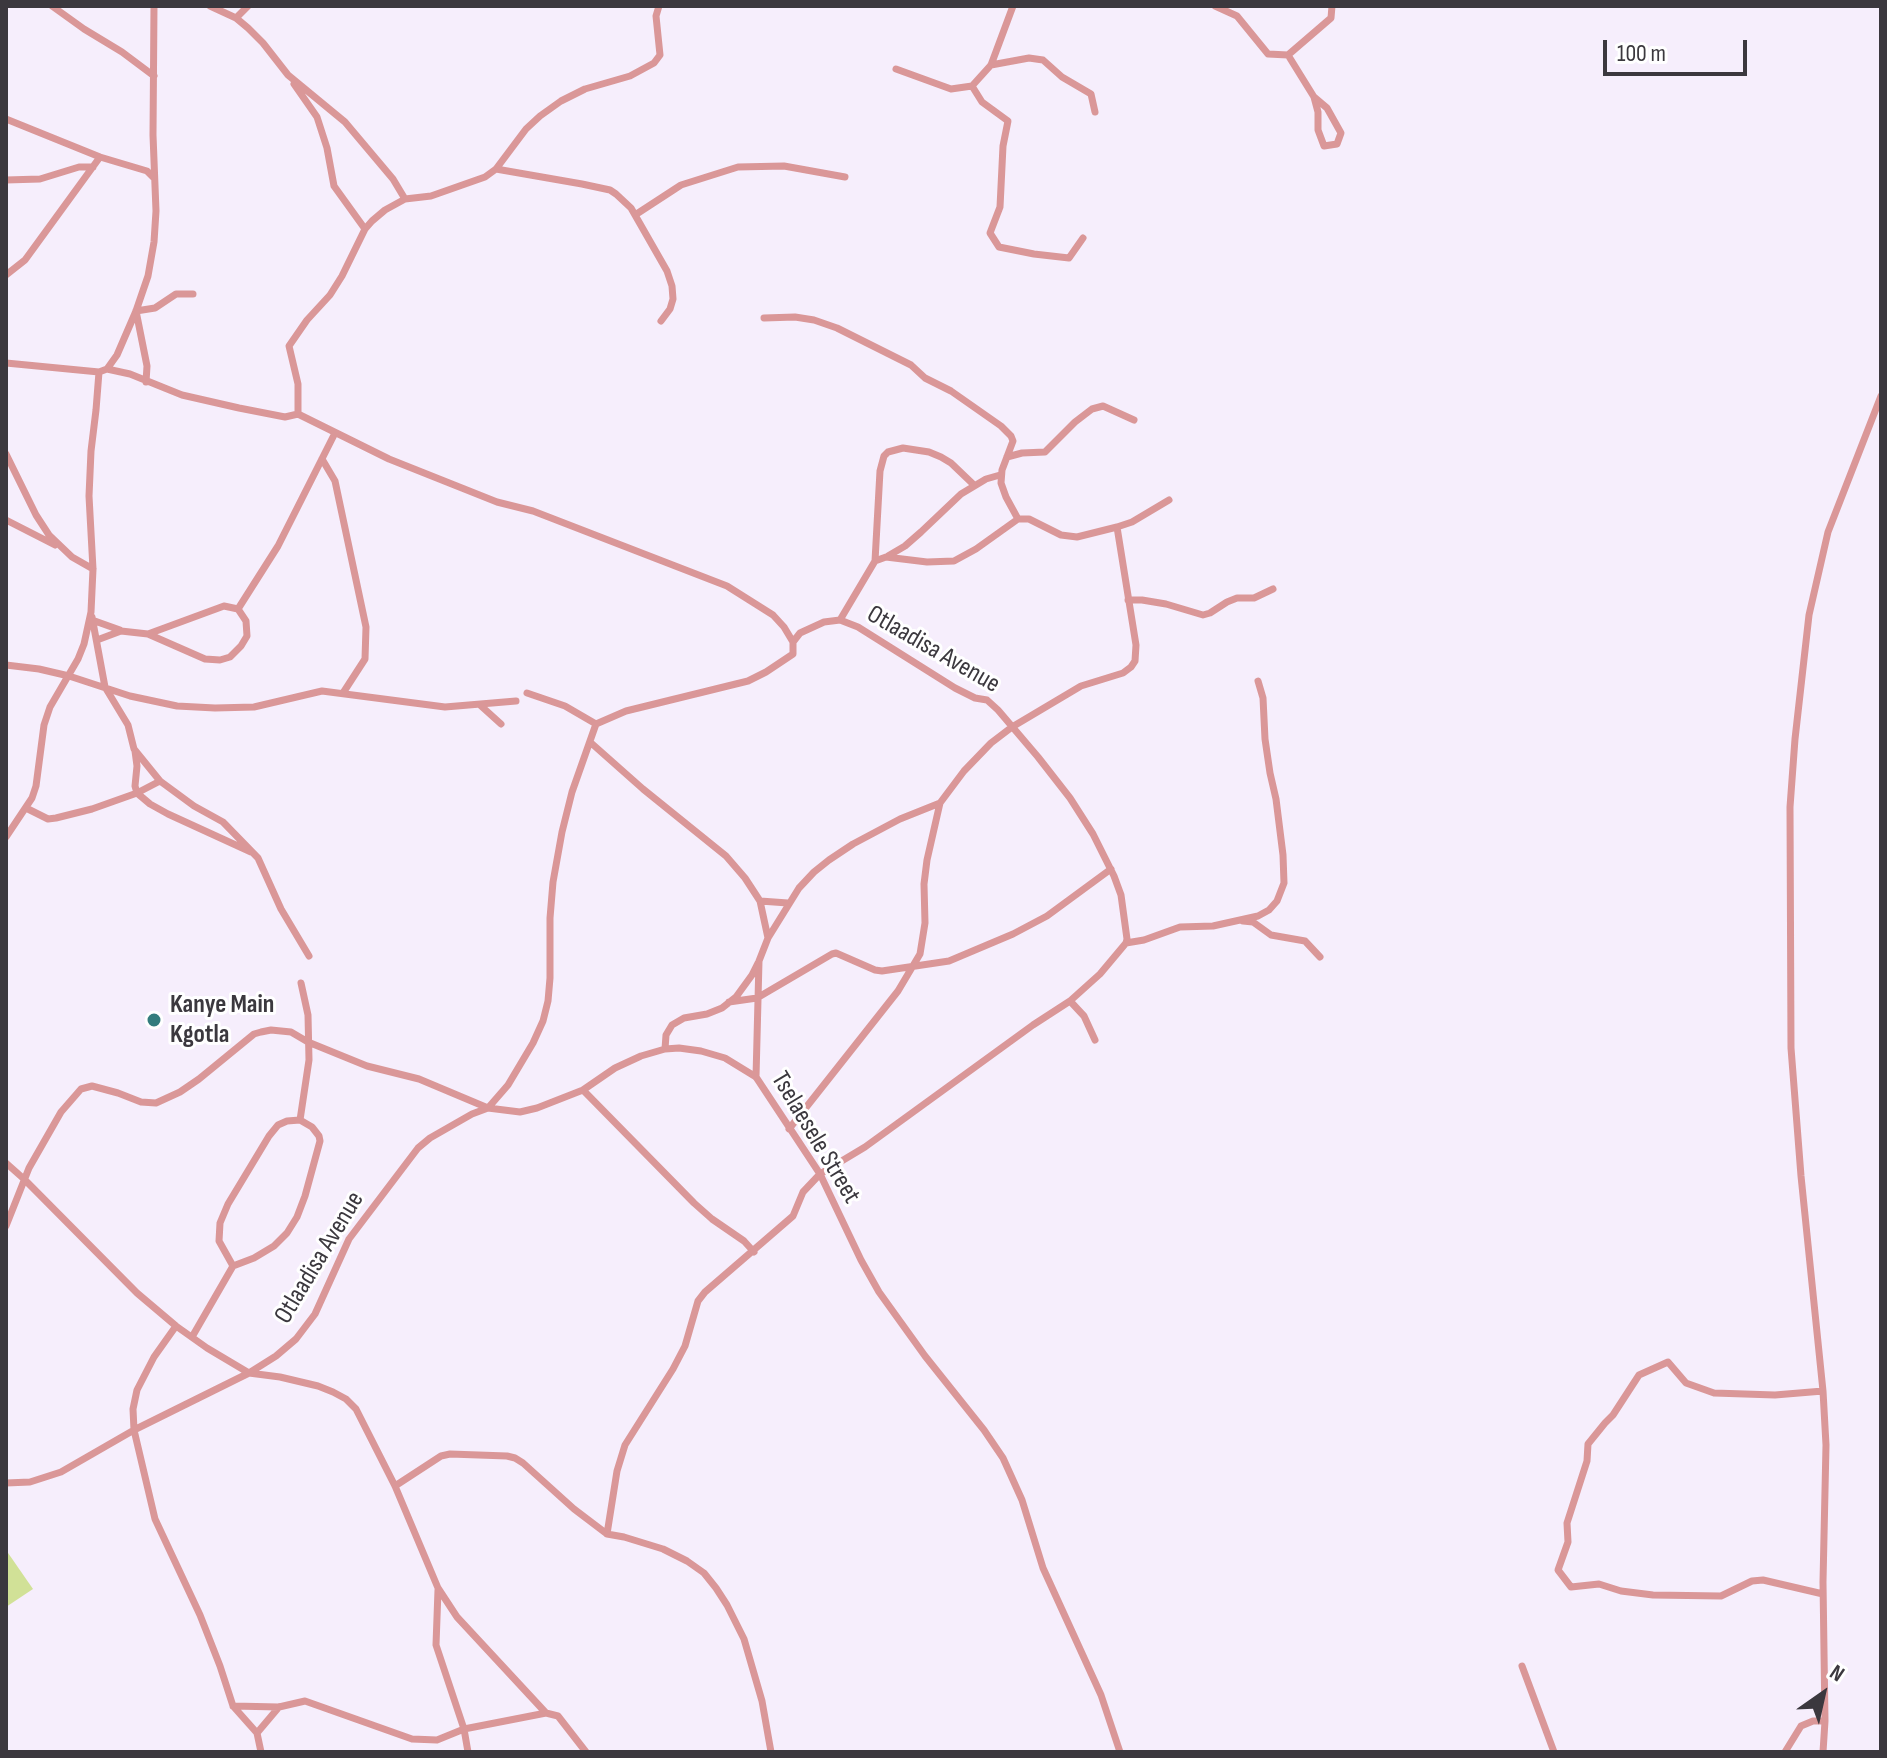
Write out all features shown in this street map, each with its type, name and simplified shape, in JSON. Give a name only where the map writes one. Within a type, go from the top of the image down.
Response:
[{"type":"street","points":[[52,6],[154,76]]},
{"type":"street","points":[[6,837],[32,798],[44,725],[50,707],[74,668],[91,616],[93,569],[89,496],[96,410],[103,371],[117,355],[136,311],[148,276],[154,242],[154,6]]},
{"type":"street","points":[[211,6],[236,18],[263,43],[288,75],[317,117],[334,186],[365,229]]},
{"type":"street","points":[[236,18],[248,6]]},
{"type":"street","points":[[298,414],[298,384],[289,346],[330,295],[365,229],[385,210],[405,199],[431,196],[485,177],[496,169],[526,129],[561,101],[585,89],[630,76],[654,63],[660,55],[656,16],[659,6]]},
{"type":"street","points":[[896,69],[951,89],[972,86],[991,65],[1013,6]]},
{"type":"street","points":[[1215,6],[1237,16]]},
{"type":"street","points":[[1233,6],[1237,16],[1268,54],[1288,55],[1331,18],[1332,6]]},
{"type":"street","points":[[1288,55],[1314,97],[1318,130],[1324,146],[1337,144],[1341,133],[1327,108],[1314,97]]},
{"type":"street","points":[[991,65],[1029,58],[1043,60],[1062,77],[1091,94],[1095,112]]},
{"type":"street","points":[[288,75],[345,122],[393,179],[405,199]]},
{"type":"street","points":[[972,86],[982,102],[1008,121],[1003,146],[1000,207],[990,233],[999,247],[1069,258],[1083,238]]},
{"type":"street","points":[[6,119],[100,157],[147,171],[154,178]]},
{"type":"street","points":[[6,275],[25,260],[100,157]]},
{"type":"street","points":[[635,215],[681,185],[738,167],[784,166],[845,177]]},
{"type":"street","points":[[6,180],[40,179],[79,167],[93,167]]},
{"type":"street","points":[[496,169],[568,181],[616,194],[635,215],[667,271],[673,299],[661,321]]},
{"type":"street","points":[[136,311],[155,308],[176,294],[193,294]]},
{"type":"street","points":[[136,311],[147,366],[146,382]]},
{"type":"street","points":[[764,318],[795,317],[826,324],[879,347],[1001,426],[1013,441],[1000,475],[1006,497],[1018,519]]},
{"type":"street","points":[[6,363],[130,374],[182,395],[285,417],[298,414],[389,459],[727,586],[773,615],[793,642]]},
{"type":"street","points":[[1823,1752],[1826,1445],[1791,1048],[1790,807],[1809,615],[1828,532],[1881,396]]},
{"type":"street","points":[[1007,457],[1045,452],[1092,409],[1103,406],[1134,420]]},
{"type":"street","points":[[238,609],[278,546],[335,433]]},
{"type":"street","points":[[840,620],[875,561],[880,471],[888,452],[903,448],[929,452],[951,463],[974,485]]},
{"type":"street","points":[[6,454],[36,515],[61,548]]},
{"type":"street","points":[[322,459],[335,481],[366,627],[365,659],[343,693]]},
{"type":"street","points":[[875,561],[905,546],[974,485],[1000,475]]},
{"type":"street","points":[[886,557],[927,562],[954,561],[1018,519],[1029,519],[1053,533],[1077,537],[1132,522],[1169,500]]},
{"type":"street","points":[[6,520],[61,548],[93,569]]},
{"type":"street","points":[[789,1129],[915,966],[925,923],[927,860],[940,803],[964,771],[1012,727],[1081,686],[1123,673],[1135,661],[1117,527]]},
{"type":"street","points":[[1128,600],[1166,604],[1203,615],[1237,598],[1254,598],[1273,589]]},
{"type":"street","points":[[91,616],[121,631],[148,634],[205,659],[230,657],[247,636],[246,621],[238,609],[224,606],[148,634]]},
{"type":"street","points":[[91,616],[105,687],[128,725],[137,766],[137,793],[150,804],[228,843],[253,852]]},
{"type":"street","name":"Otlaadisa Avenue","points":[[6,1483],[30,1482],[61,1472],[276,1356],[296,1339],[315,1314],[349,1239],[418,1148],[472,1114],[488,1108],[508,1085],[543,1021],[550,978],[553,882],[572,792],[596,724],[626,711],[748,681],[793,654],[793,642],[800,633],[824,622],[840,620],[858,627],[955,688],[987,700],[1012,727],[1070,798],[1093,834],[1121,895],[1128,935],[1126,943]]},
{"type":"street","points":[[97,640],[121,631]]},
{"type":"street","points":[[6,665],[69,676],[130,696],[177,706],[254,707],[322,691],[429,706],[460,707],[516,701]]},
{"type":"street","points":[[607,1534],[617,1471],[625,1445],[685,1346],[698,1301],[793,1216],[803,1192],[820,1174],[865,1147],[1070,1001],[1100,974],[1126,943],[1180,927],[1201,927],[1258,916],[1277,901],[1284,883],[1283,855],[1265,739],[1263,698],[1258,681]]},
{"type":"street","points":[[527,693],[565,706],[596,724]]},
{"type":"street","points":[[480,705],[501,724]]},
{"type":"street","points":[[590,742],[726,856],[760,901],[768,938]]},
{"type":"street","points":[[134,749],[160,781],[194,806],[223,822],[253,852],[309,956]]},
{"type":"street","points":[[26,808],[48,819],[56,818],[137,793],[160,781]]},
{"type":"street","points":[[665,1049],[666,1035],[672,1025],[684,1018],[722,1008],[736,997],[752,975],[788,903],[814,872],[841,852],[900,819],[940,803]]},
{"type":"street","points":[[186,822],[194,806]]},
{"type":"street","points":[[729,1002],[757,998],[836,953],[882,971],[949,961],[1047,916],[1111,869]]},
{"type":"street","points":[[760,901],[788,903]]},
{"type":"street","points":[[1241,920],[1253,922],[1271,935],[1305,941],[1320,957]]},
{"type":"street","points":[[756,1077],[759,961]]},
{"type":"street","points":[[300,1120],[307,1081],[308,1042],[308,1015],[301,983]]},
{"type":"street","points":[[1070,1001],[1084,1016],[1095,1040]]},
{"type":"street","name":"Tselaesele Street","points":[[6,1226],[24,1179],[61,1112],[81,1089],[92,1086],[141,1102],[156,1103],[199,1079],[254,1034],[271,1030],[291,1032],[367,1066],[419,1079],[488,1108],[520,1112],[583,1090],[615,1068],[665,1049],[701,1051],[725,1058],[756,1077],[777,1107],[820,1174],[879,1292],[1003,1458],[1022,1500],[1043,1568],[1101,1695],[1120,1752]]},
{"type":"street","points":[[583,1090],[694,1203],[754,1252]]},
{"type":"street","points":[[192,1337],[233,1266],[274,1246],[297,1217],[320,1141],[312,1127],[300,1120],[278,1125],[228,1204],[220,1223],[219,1241],[233,1266]]},
{"type":"street","points":[[6,1163],[137,1293],[176,1326],[249,1373],[318,1386],[346,1399],[356,1409],[395,1486],[438,1588],[457,1617],[546,1713]]},
{"type":"street","points":[[176,1326],[154,1357],[137,1390],[133,1409],[134,1430],[155,1519],[200,1615],[233,1706],[257,1733],[261,1752]]},
{"type":"street","points":[[1823,1391],[1775,1395],[1714,1393],[1686,1383],[1668,1362],[1639,1375],[1613,1415],[1588,1444],[1587,1461],[1567,1523],[1568,1542],[1558,1570],[1571,1587],[1599,1584],[1621,1591],[1653,1595],[1721,1596],[1752,1581],[1763,1580],[1823,1594]]},
{"type":"street","points":[[395,1486],[441,1456],[507,1456],[523,1463],[607,1534],[676,1554],[704,1573],[727,1605],[744,1639],[762,1701],[771,1752]]},
{"type":"street","points":[[438,1588],[436,1645],[464,1729],[468,1752]]},
{"type":"street","points":[[1522,1666],[1554,1752]]},
{"type":"street","points":[[233,1706],[279,1707],[305,1701],[412,1739],[437,1740],[464,1729],[546,1713],[558,1716],[586,1752]]},
{"type":"street","points":[[257,1733],[279,1707]]},
{"type":"street","points":[[1785,1752],[1801,1726],[1813,1721],[1825,1721]]},
{"type":"green space","points":[[6,1550],[33,1589],[6,1607]]},
{"type":"place","name":"Kanye Main Kgotla","points":[[154,1020]]}]
